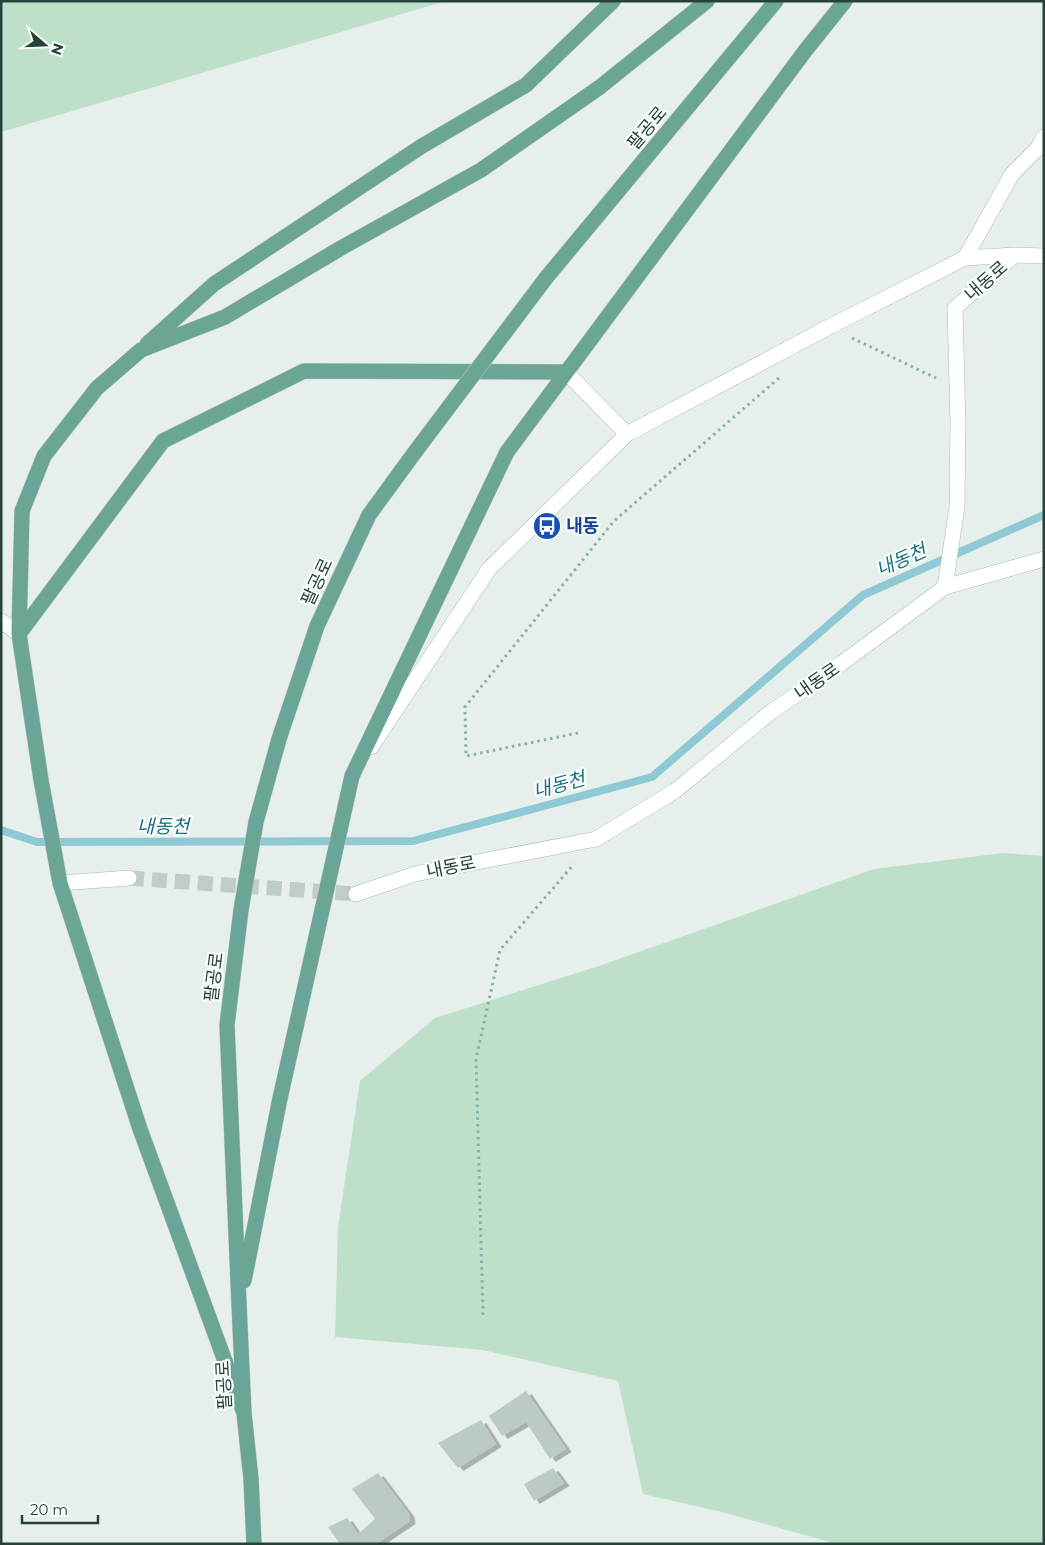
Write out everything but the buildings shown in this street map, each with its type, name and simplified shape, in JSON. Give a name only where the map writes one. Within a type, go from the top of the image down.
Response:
[{"type":"main road","points":[[244,1413],[140,1129],[60,884],[41,780],[19,634],[22,511],[44,456],[97,388],[214,284],[422,146],[526,85],[613,1]]},
{"type":"main road","points":[[140,350],[225,317],[340,248],[481,170],[600,86],[707,1]]},
{"type":"main road","name":"팔공로","points":[[254,1544],[251,1479],[244,1413],[227,1025],[241,910],[256,822],[279,739],[317,626],[369,515],[415,452],[546,278],[776,1]]},
{"type":"main road","points":[[239,1304],[280,1103],[352,776],[507,452],[805,51],[845,1]]},
{"type":"main road","points":[[19,634],[163,441],[304,371],[566,372]]},
{"type":"street","name":"내동로","points":[[965,258],[1012,174],[1037,149],[1044,137]]},
{"type":"street","name":"내동로","points":[[356,894],[415,874],[596,839],[675,791],[771,712],[842,663],[945,587],[957,507],[955,308],[1015,255]]},
{"type":"street","name":"내동로","points":[[352,776],[489,570],[627,434],[827,328],[965,258],[1015,255],[1044,256]]},
{"type":"street","points":[[566,372],[627,434]]},
{"type":"street","points":[[945,587],[1044,559]]},
{"type":"street","points":[[1,621],[19,634]]},
{"type":"street","points":[[60,884],[129,878]]},
{"type":"path","points":[[827,328],[842,333],[957,388]]},
{"type":"path","points":[[578,733],[466,756],[465,707],[614,521],[786,372]]},
{"type":"path","points":[[483,1315],[476,1059],[500,950],[596,839]]},
{"type":"green space","points":[[1,1],[446,1],[1,132]]},
{"type":"green space","points":[[1003,853],[1044,856],[1044,1544],[837,1544],[722,1512],[643,1494],[618,1381],[483,1350],[335,1337],[338,1227],[360,1081],[435,1018],[599,966],[874,869]]},
{"type":"waterway","name":"내동천","points":[[1,830],[37,842],[413,841],[652,777],[863,595],[1044,515]]},
{"type":"tunnel","points":[[129,878],[356,894]]},
{"type":"place","name":"내동","points":[[547,526]]}]
